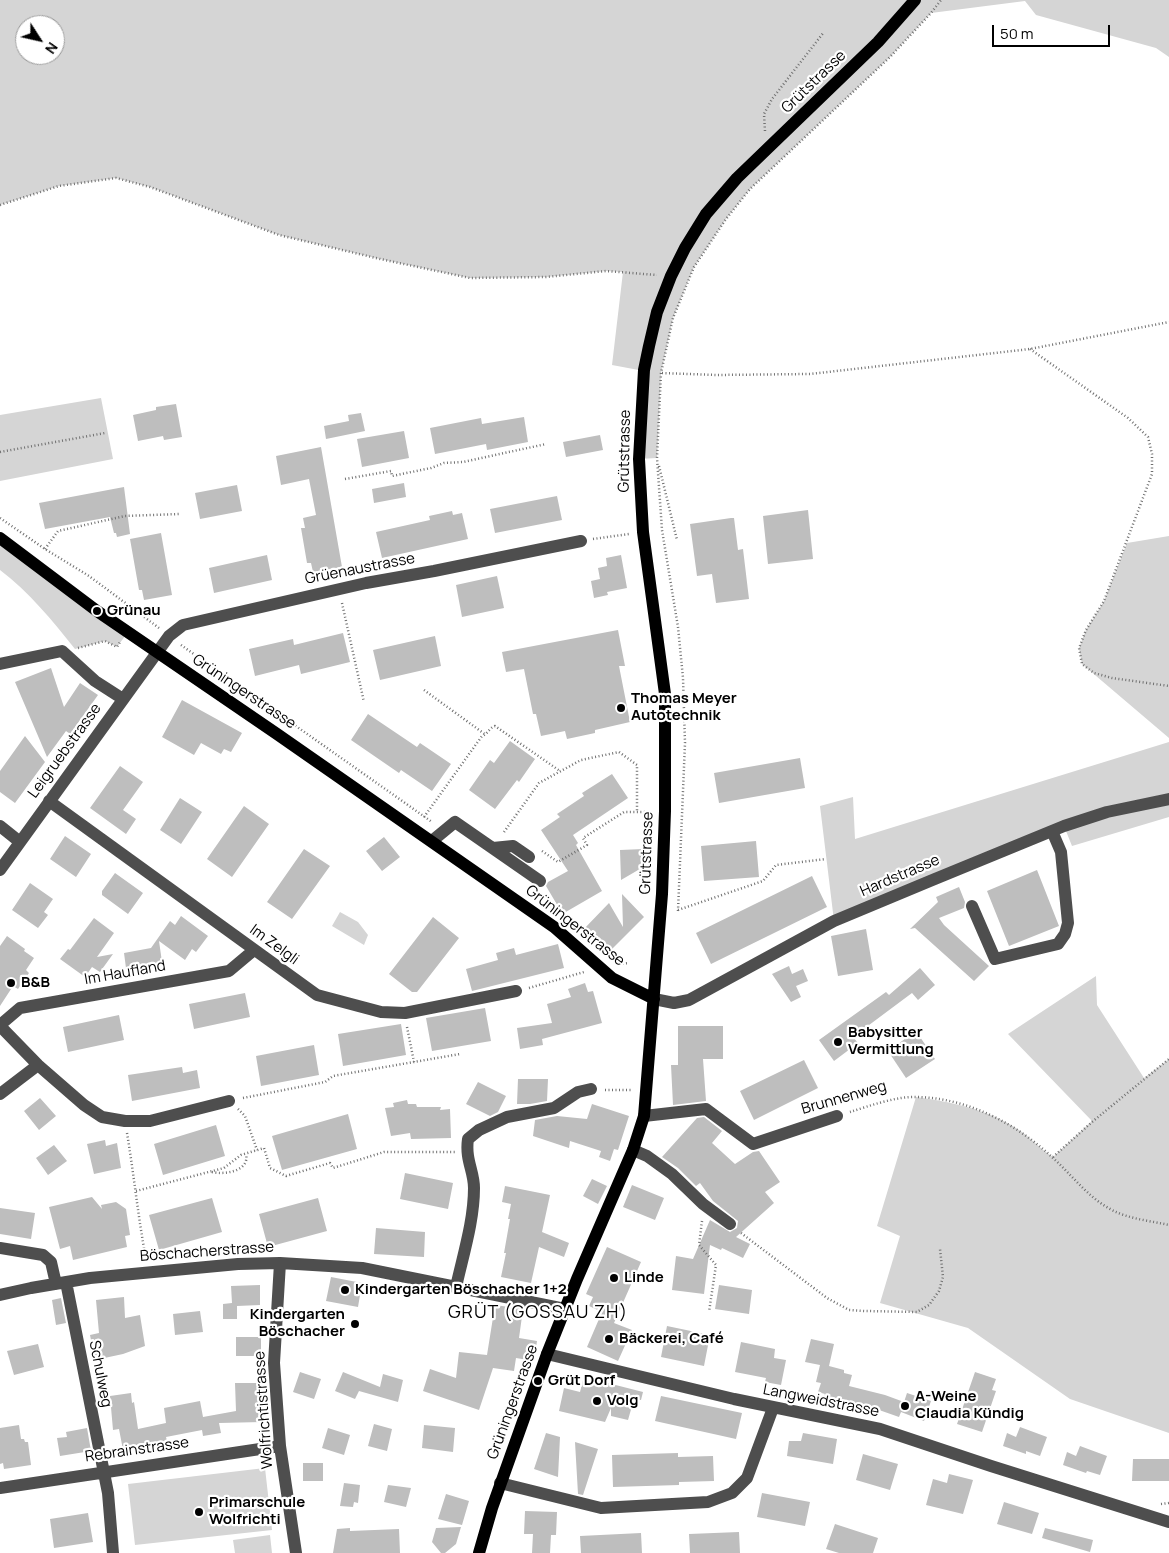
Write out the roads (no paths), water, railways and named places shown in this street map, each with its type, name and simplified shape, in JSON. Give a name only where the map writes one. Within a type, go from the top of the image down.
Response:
[{"type":"main road","name":"Grütstrasse","points":[[654,999],[662,894],[665,812],[665,694],[643,532],[639,459],[644,370],[657,312],[671,276],[685,248],[706,214],[736,178],[878,42],[916,0]]},
{"type":"main road","name":"Grüningerstrasse","points":[[0,538],[128,632],[554,927],[612,978],[654,999],[644,1116],[633,1150],[565,1309],[548,1354],[500,1483],[479,1553]]},
{"type":"street","name":"Grüenaustrasse","points":[[158,652],[169,636],[183,625],[198,621],[339,589],[581,541]]},
{"type":"street","points":[[0,664],[62,652],[95,681],[123,699]]},
{"type":"street","name":"Leigruebstrasse","points":[[0,870],[158,652]]},
{"type":"street","name":"Hardstrasse","points":[[654,999],[674,1003],[689,1000],[834,921],[1052,831],[1107,812],[1169,799]]},
{"type":"street","name":"Im Zelgli","points":[[49,801],[317,995],[381,1012],[405,1013],[516,992]]},
{"type":"street","points":[[432,841],[455,822],[540,881]]},
{"type":"street","points":[[0,826],[20,842]]},
{"type":"street","points":[[972,906],[995,959],[1058,944],[1065,934],[1068,923],[1060,852],[1052,831]]},
{"type":"street","points":[[493,848],[513,846],[533,852]]},
{"type":"street","name":"Im Haufland","points":[[0,1026],[20,1008],[229,971],[254,950]]},
{"type":"street","points":[[0,1026],[38,1065],[84,1105],[102,1117],[125,1121],[150,1121],[229,1101]]},
{"type":"street","points":[[0,1094],[38,1065]]},
{"type":"street","points":[[456,1287],[473,1208],[474,1186],[466,1152],[468,1139],[479,1130],[507,1117],[554,1108],[578,1092],[591,1089]]},
{"type":"street","name":"Brunnenweg","points":[[644,1116],[706,1109],[753,1144],[836,1116]]},
{"type":"street","points":[[633,1150],[646,1156],[672,1174],[703,1204],[730,1224]]},
{"type":"street","name":"Schulweg","points":[[0,1248],[43,1255],[51,1262],[61,1283],[108,1493],[113,1553]]},
{"type":"street","name":"Böschacherstrasse","points":[[0,1295],[61,1283],[149,1272],[238,1264],[280,1263],[362,1268],[565,1309]]},
{"type":"street","name":"Wolfrichtistrasse","points":[[280,1263],[274,1363],[280,1446],[296,1553]]},
{"type":"street","name":"Langweidstrasse","points":[[548,1354],[773,1408],[880,1429],[990,1466],[1169,1522]]},
{"type":"street","points":[[500,1483],[601,1508],[708,1502],[732,1493],[747,1478],[773,1408]]},
{"type":"street","name":"Rebrainstrasse","points":[[0,1488],[280,1446]]},
{"type":"place","name":"Grünau","points":[[97,611]]},
{"type":"place","name":"Thomas Meyer Autotechnik","points":[[621,708]]},
{"type":"place","name":"B&B","points":[[11,983]]},
{"type":"place","name":"Babysitter Vermittlung","points":[[838,1042]]},
{"type":"place","name":"Linde","points":[[614,1278]]},
{"type":"place","name":"Kindergarten Böschacher 1+2","points":[[345,1290]]},
{"type":"place","name":"Kindergarten Böschacher","points":[[355,1324]]},
{"type":"place","name":"Bäckerei, Café","points":[[609,1339]]},
{"type":"place","name":"Grüt Dorf","points":[[538,1381]]},
{"type":"place","name":"Volg","points":[[597,1401]]},
{"type":"place","name":"A-Weine Claudia Kündig","points":[[905,1406]]},
{"type":"place","name":"Primarschule Wolfrichti","points":[[199,1512]]},
{"type":"district","name":"GRÜT (GOSSAU ZH)","points":[[538,1313]]}]
